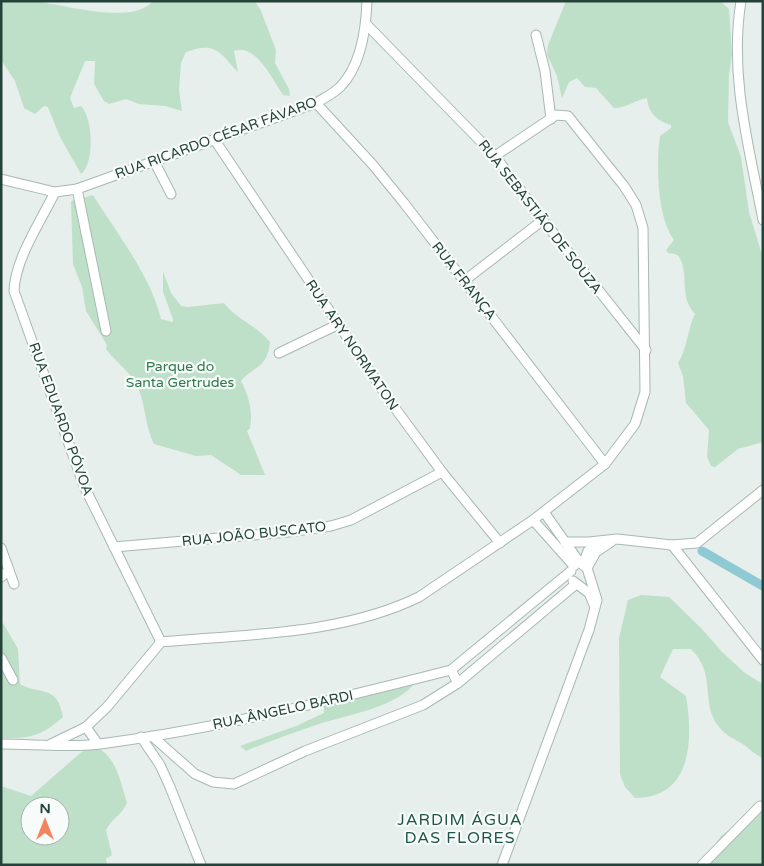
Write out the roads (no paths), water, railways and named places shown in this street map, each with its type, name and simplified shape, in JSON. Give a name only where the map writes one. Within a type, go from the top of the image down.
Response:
[{"type":"street","name":"RUA RICARDO CÉSAR FÁVARO","points":[[1,179],[56,192],[77,190],[316,103],[336,91],[348,76],[355,62],[366,24],[367,1]]},
{"type":"street","points":[[741,1],[737,35],[738,87],[763,220]]},
{"type":"street","name":"RUA SEBASTIÃO DE SOUZA","points":[[366,24],[495,156],[542,220],[646,350]]},
{"type":"street","points":[[536,35],[545,71],[551,119]]},
{"type":"street","name":"RUA FRANÇA","points":[[316,103],[372,165],[605,464]]},
{"type":"street","points":[[51,744],[86,727],[107,707],[161,642],[287,631],[372,615],[399,607],[419,597],[544,512],[605,464],[628,436],[640,412],[645,392],[646,350],[643,228],[636,205],[573,120],[560,115],[495,156]]},
{"type":"street","name":"RUA ARY NORMATON","points":[[214,139],[392,404],[442,472],[500,543]]},
{"type":"street","points":[[154,161],[171,194]]},
{"type":"street","points":[[77,190],[106,331]]},
{"type":"street","name":"RUA EDUARDO PÓVOA","points":[[56,192],[21,261],[15,277],[14,291],[84,486],[161,642]]},
{"type":"street","points":[[464,281],[542,220]]},
{"type":"street","points":[[279,353],[338,324]]},
{"type":"street","name":"RUA JOÃO BUSCATO","points":[[114,547],[288,532],[331,526],[351,520],[442,472]]},
{"type":"street","points":[[565,542],[617,539],[672,545],[697,543],[763,490]]},
{"type":"street","points":[[495,865],[503,862],[595,610],[597,593],[544,512]]},
{"type":"street","points":[[152,736],[195,774],[213,782],[234,784],[305,751],[423,705],[458,683],[577,585],[585,581],[581,568],[533,520]]},
{"type":"street","points":[[595,610],[590,596],[571,578],[600,548],[617,539]]},
{"type":"street","points":[[458,683],[450,670],[581,568],[588,551],[601,540]]},
{"type":"street","points":[[672,545],[763,660]]},
{"type":"street","points":[[1,548],[14,584]]},
{"type":"street","points":[[1,577],[9,570]]},
{"type":"street","points":[[1,658],[13,680]]},
{"type":"street","name":"RUA ÂNGELO BARDI","points":[[1,744],[98,744],[152,736],[349,696],[450,670]]},
{"type":"street","points":[[86,727],[98,744]]},
{"type":"street","points":[[141,737],[160,765],[201,865]]},
{"type":"street","points":[[702,865],[760,806]]},
{"type":"waterway","points":[[702,551],[763,586]]},
{"type":"district","name":"JARDIM ÁGUA DAS FLORES","points":[[460,829]]},
{"type":"park label","name":"Parque do Santa Gertrudes","points":[[180,374]]}]
